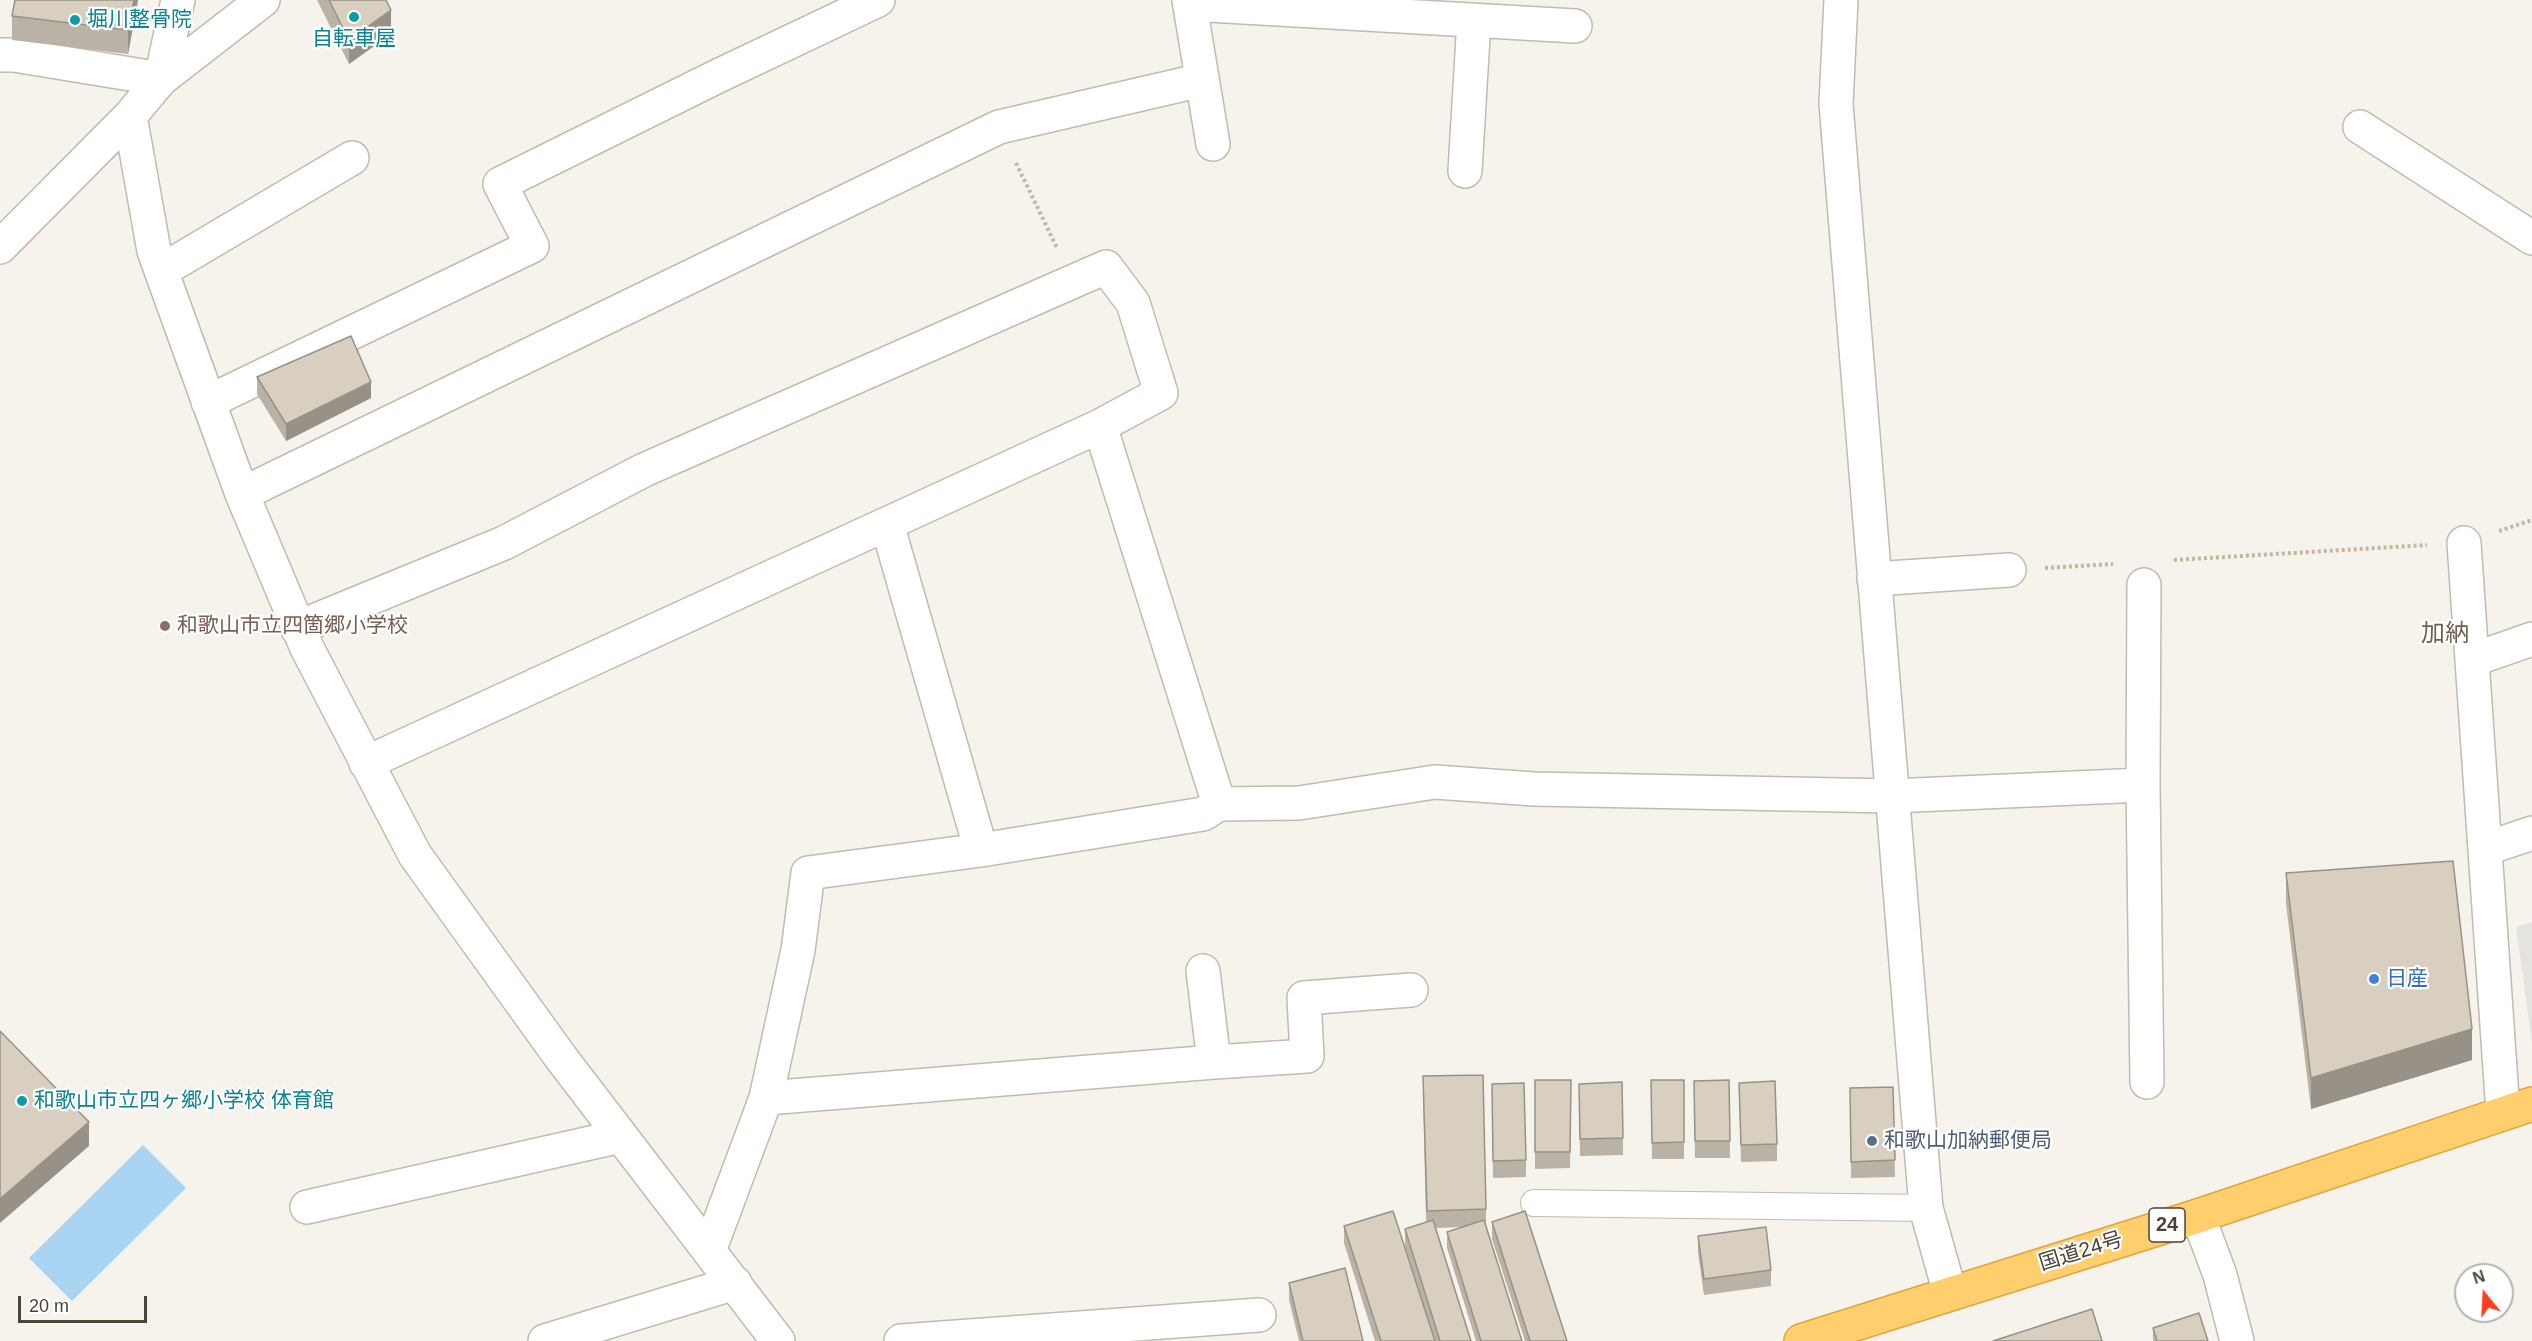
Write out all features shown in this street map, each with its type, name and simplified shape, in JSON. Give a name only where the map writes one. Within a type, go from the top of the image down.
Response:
[{"type":"highway","name":"国道24号","points":[[1801,1341],[2198,1216],[2518,1108]]},
{"type":"street","points":[[161,79],[178,0]]},
{"type":"street","points":[[0,247],[130,116],[161,79],[264,0]]},
{"type":"street","points":[[208,402],[532,246],[500,184],[878,0]]},
{"type":"street","points":[[1841,0],[1836,104],[1926,1208],[1950,1293]]},
{"type":"street","points":[[1212,144],[1190,2],[1575,26]]},
{"type":"street","points":[[1466,171],[1474,20]]},
{"type":"street","points":[[0,56],[14,55],[161,79]]},
{"type":"street","points":[[242,494],[999,127],[1203,80]]},
{"type":"street","points":[[130,116],[154,251],[208,402],[242,494],[297,628],[366,763],[415,855],[562,1059],[778,1341]]},
{"type":"street","points":[[2360,127],[2532,238]]},
{"type":"street","points":[[161,271],[352,158]]},
{"type":"street","points":[[297,628],[504,543],[644,470],[1106,267],[1133,303],[1161,393],[1100,426],[366,763]]},
{"type":"street","points":[[1100,426],[1219,804]]},
{"type":"street","points":[[886,524],[981,850]]},
{"type":"street","points":[[2464,543],[2485,849],[2518,1108]]},
{"type":"street","points":[[1874,579],[2009,570]]},
{"type":"street","points":[[2147,1082],[2143,785],[2154,573]]},
{"type":"street","points":[[2472,660],[2532,639]]},
{"type":"street","points":[[709,1251],[766,1098],[798,950],[808,873],[981,850],[1203,814],[1219,804],[1299,803],[1436,782],[1534,789],[1892,795],[2143,785]]},
{"type":"street","points":[[2485,849],[2532,833]]},
{"type":"street","points":[[1203,971],[1214,1062]]},
{"type":"street","points":[[766,1098],[1307,1056],[1304,998],[1411,990]]},
{"type":"street","points":[[307,1207],[621,1136]]},
{"type":"street","points":[[2198,1216],[2220,1275],[2237,1341]]},
{"type":"street","points":[[544,1341],[735,1283]]},
{"type":"street","points":[[901,1341],[1259,1315]]},
{"type":"lane","points":[[1534,1203],[1926,1208]]},
{"type":"path","points":[[999,127],[1073,281]]},
{"type":"path","points":[[2154,573],[2464,543]]},
{"type":"path","points":[[2009,570],[2117,564]]},
{"type":"shaded area","points":[[2532,922],[2532,1044],[2516,927]]},
{"type":"water","points":[[143,1145],[186,1188],[72,1301],[29,1258]]},
{"type":"building","points":[[15,0],[134,0],[128,30],[12,16]]},
{"type":"building","points":[[329,0],[386,0],[391,10],[349,40]]},
{"type":"building","points":[[351,336],[371,382],[286,424],[257,377]]},
{"type":"building","points":[[2453,861],[2472,1029],[2311,1078],[2286,873]]},
{"type":"building","name":"和歌山市立四ヶ郷小学校 体育館","points":[[0,1031],[89,1122],[0,1199]]},
{"type":"building","points":[[1483,1075],[1486,1209],[1427,1211],[1423,1076]]},
{"type":"building","points":[[1535,1080],[1571,1080],[1570,1152],[1535,1152]]},
{"type":"building","points":[[1651,1080],[1684,1080],[1684,1142],[1652,1143]]},
{"type":"building","points":[[1729,1080],[1730,1141],[1695,1141],[1694,1081]]},
{"type":"building","points":[[1775,1081],[1777,1144],[1741,1145],[1739,1083]]},
{"type":"building","points":[[1622,1082],[1623,1138],[1580,1139],[1579,1084]]},
{"type":"building","points":[[1524,1083],[1526,1160],[1493,1161],[1492,1084]]},
{"type":"building","points":[[1893,1087],[1895,1160],[1851,1162],[1850,1088]]},
{"type":"building","points":[[1393,1211],[1435,1341],[1381,1341],[1344,1226]]},
{"type":"building","points":[[1525,1211],[1567,1341],[1530,1341],[1492,1222]]},
{"type":"building","points":[[1433,1220],[1471,1341],[1440,1341],[1405,1229]]},
{"type":"building","points":[[1484,1220],[1522,1341],[1481,1341],[1447,1232]]},
{"type":"building","points":[[1766,1227],[1771,1270],[1704,1279],[1698,1236]]},
{"type":"building","points":[[1345,1268],[1363,1341],[1303,1341],[1289,1283]]},
{"type":"building","points":[[2092,1309],[2102,1341],[1993,1341]]},
{"type":"building","points":[[2199,1313],[2208,1341],[2157,1341],[2153,1328]]},
{"type":"place","name":"自転車屋","points":[[354,17]]},
{"type":"place","name":"堀川整骨院","points":[[75,20]]},
{"type":"place","name":"和歌山市立四箇郷小学校","points":[[165,626]]},
{"type":"place","name":"日産","points":[[2374,979]]},
{"type":"place","name":"和歌山市立四ヶ郷小学校 体育館","points":[[22,1101]]},
{"type":"place","name":"和歌山加納郵便局","points":[[1872,1141]]},
{"type":"district","name":"加納","points":[[2445,634]]}]
